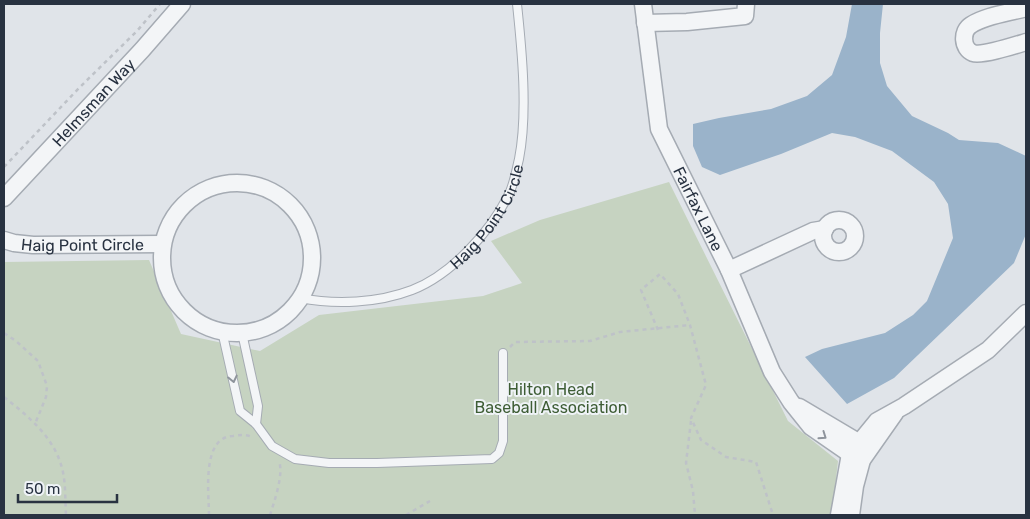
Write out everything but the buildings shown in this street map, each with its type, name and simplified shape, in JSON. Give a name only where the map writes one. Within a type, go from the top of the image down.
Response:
[{"type":"street","name":"Helmsman Way","points":[[4,198],[178,11],[182,4]]},
{"type":"street","name":"Fairfax Lane","points":[[644,4],[659,129],[729,270],[772,372],[791,402],[849,436],[860,451]]},
{"type":"street","points":[[645,23],[687,22],[745,16],[746,4]]},
{"type":"street","points":[[1026,8],[978,21],[969,26],[964,36],[968,48],[973,52],[981,53],[1026,42]]},
{"type":"street","name":"Haig Point Circle","points":[[229,183],[253,184],[276,193],[294,209],[307,229],[312,253],[310,276],[300,298],[285,316],[265,328],[242,333],[222,331],[198,322],[180,308],[168,289],[162,267],[162,244],[171,221],[186,202],[206,189],[229,183]]},
{"type":"street","points":[[729,270],[813,231],[825,229]]},
{"type":"street","name":"Haig Point Circle","points":[[4,240],[33,245],[162,244]]},
{"type":"street","points":[[838,515],[860,451],[896,411],[988,350],[1026,312]]},
{"type":"street","points":[[851,515],[860,451]]},
{"type":"lane","name":"Haig Point Circle","points":[[300,298],[325,303],[390,297],[413,290],[434,279],[461,258],[493,222],[509,194],[519,158],[523,132],[524,96],[518,4]]},
{"type":"lane","points":[[222,331],[240,411],[256,424],[272,446],[295,459],[329,463],[492,459],[499,452],[504,442],[503,353]]},
{"type":"lane","points":[[242,333],[258,406],[256,424]]},
{"type":"path","points":[[4,167],[80,87],[137,31],[160,4]]},
{"type":"path","points":[[658,329],[641,290],[660,274],[678,294],[690,325],[706,386],[691,418],[686,463],[693,491],[695,515]]},
{"type":"path","points":[[503,353],[515,342],[590,341],[620,332],[690,325]]},
{"type":"path","points":[[4,333],[38,361],[47,386],[46,397],[34,424]]},
{"type":"path","points":[[4,397],[48,439],[62,468],[66,515]]},
{"type":"path","points":[[691,418],[701,440],[726,457],[756,462],[773,515]]},
{"type":"path","points":[[209,515],[208,468],[214,447],[228,436],[247,435],[272,446],[281,467],[270,515]]},
{"type":"path","points":[[406,515],[430,501]]},
{"type":"green space","name":"Hilton Head Baseball Association","points":[[669,182],[788,421],[838,461],[832,515],[4,515],[4,262],[149,260],[181,334],[260,351],[319,315],[483,296],[522,283],[491,241],[540,220]]},
{"type":"water","points":[[852,4],[883,4],[880,33],[880,63],[887,86],[912,116],[959,140],[998,143],[1026,156],[1026,234],[1014,263],[894,378],[847,404],[805,357],[822,349],[885,333],[913,315],[927,301],[953,238],[948,204],[934,182],[892,151],[855,137],[832,133],[781,154],[720,175],[702,167],[693,146],[693,124],[771,109],[807,96],[832,75],[846,37]]}]
